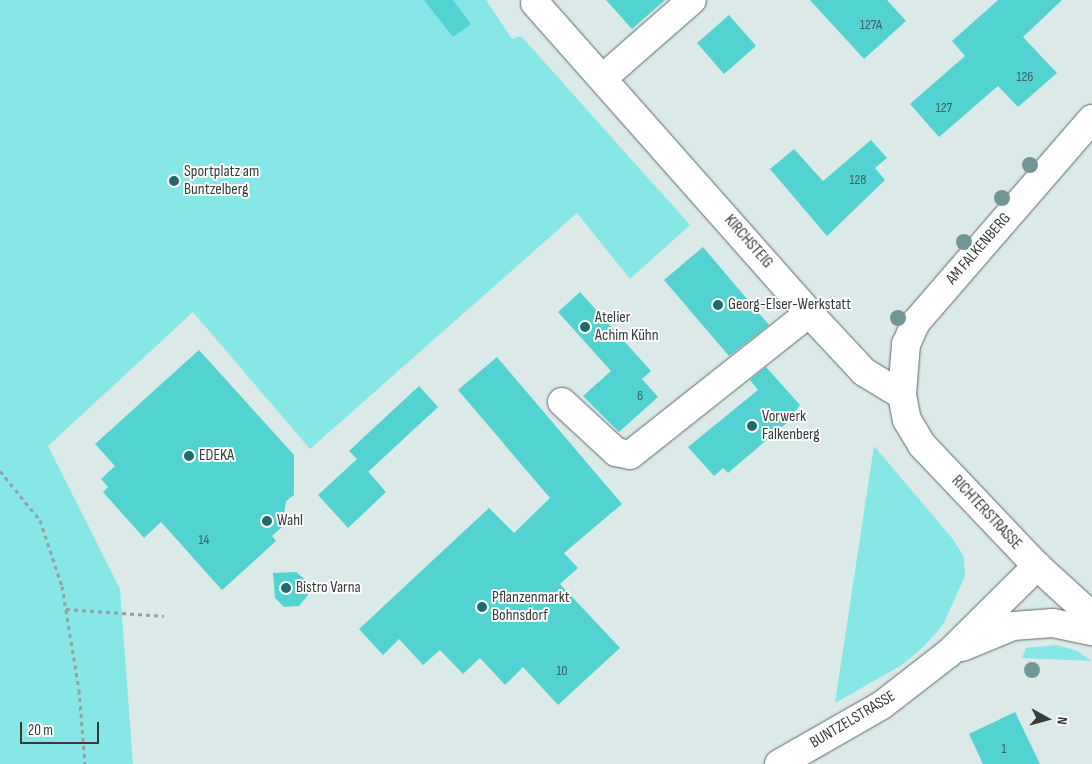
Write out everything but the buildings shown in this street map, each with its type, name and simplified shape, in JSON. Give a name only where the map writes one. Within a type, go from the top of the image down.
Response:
[{"type":"street","points":[[603,78],[692,0]]},
{"type":"street","name":"KIRCHSTEIG","points":[[535,4],[603,78],[809,313],[864,372],[902,395]]},
{"type":"street","name":"AM FALKENBERG","points":[[902,395],[906,344],[916,322],[1092,118]]},
{"type":"street","points":[[562,402],[616,452],[630,454],[809,313]]},
{"type":"street","name":"RICHTERSTRASSE","points":[[902,395],[906,420],[922,445],[1036,566],[1092,616]]},
{"type":"street","name":"BUNTZELSTRASSE","points":[[779,764],[882,705],[949,653],[1036,566]]},
{"type":"street","name":"BUNTZELSTRASSE","points":[[949,653],[1013,626],[1053,623],[1092,631]]},
{"type":"path","points":[[0,467],[4,475]]},
{"type":"path","points":[[0,471],[40,520],[66,608],[85,764]]},
{"type":"path","points":[[66,608],[164,616]]},
{"type":"shaded area","points":[[0,0],[486,0],[512,39],[521,36],[690,225],[630,279],[577,213],[310,449],[193,312],[48,446],[120,589],[133,764],[0,764]]},
{"type":"shaded area","points":[[874,446],[952,538],[964,557],[965,576],[943,625],[923,647],[902,665],[835,703]]},
{"type":"shaded area","points":[[1057,645],[1077,651],[1092,661],[1022,658],[1026,648]]},
{"type":"place","name":"Sportplatz am Buntzelberg","points":[[174,181]]},
{"type":"place","name":"Georg-Elser-Werkstatt","points":[[718,305]]},
{"type":"place","name":"Atelier Achim Kühn","points":[[585,327]]},
{"type":"place","name":"Vorwerk Falkenberg","points":[[752,426]]},
{"type":"place","name":"EDEKA","points":[[189,456]]},
{"type":"place","name":"Wahl","points":[[267,521]]},
{"type":"place","name":"Bistro Varna","points":[[286,588]]},
{"type":"place","name":"Pflanzenmarkt Bohnsdorf","points":[[482,607]]}]
